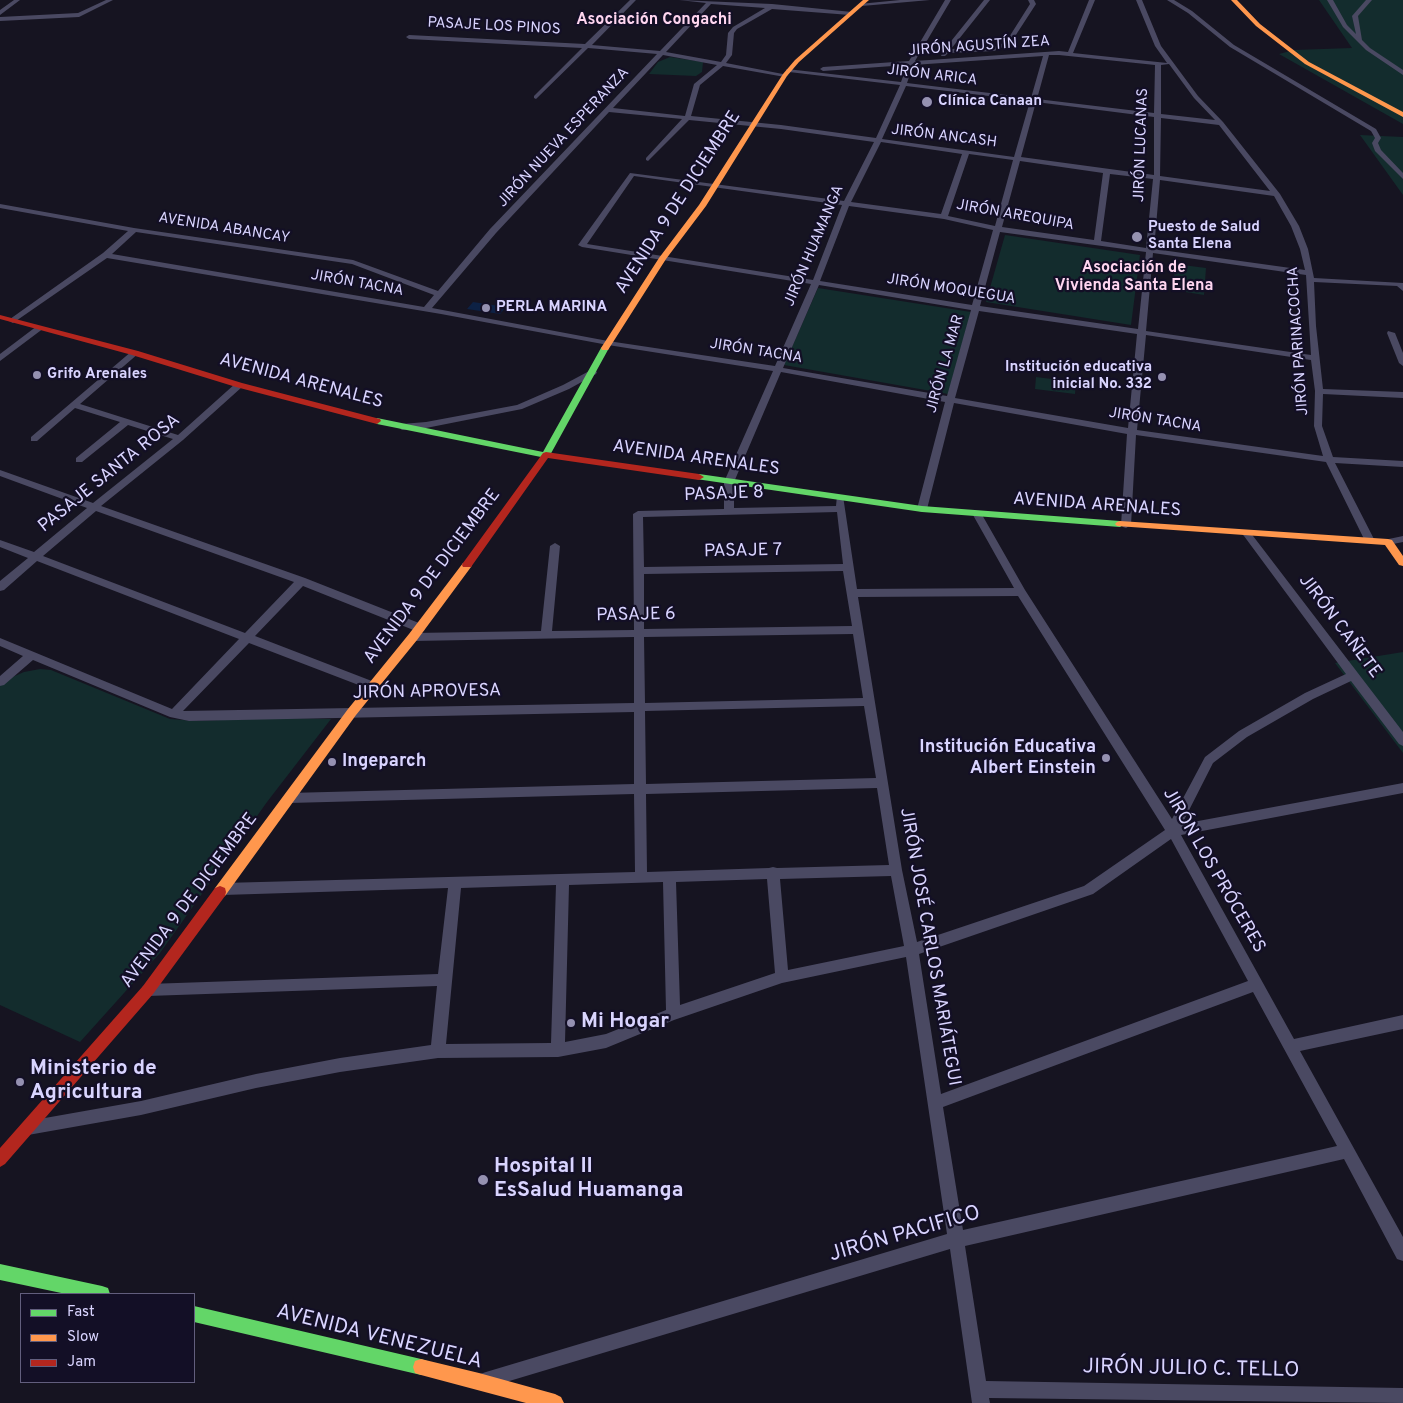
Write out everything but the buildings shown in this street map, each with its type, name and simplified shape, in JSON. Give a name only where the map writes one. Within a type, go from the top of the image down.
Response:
[{"type":"main road","points":[[1234,0],[1258,25],[1308,63],[1403,116]]},
{"type":"main road","name":"AVENIDA 9 DE DICIEMBRE","points":[[0,1159],[148,990],[352,712],[417,632],[546,455],[608,344],[663,258],[702,206],[752,124],[787,72],[864,2]]},
{"type":"main road","name":"AVENIDA ARENALES","points":[[0,317],[135,353],[239,385],[402,427],[546,455],[729,482],[840,504],[1247,534],[1388,542]]},
{"type":"main road","points":[[1388,542],[1403,563]]},
{"type":"main road","points":[[0,1272],[97,1293]]},
{"type":"main road","name":"AVENIDA VENEZUELA","points":[[195,1314],[479,1382],[555,1403]]},
{"type":"street","points":[[0,13],[17,0]]},
{"type":"street","points":[[0,19],[79,15],[110,0]]},
{"type":"street","points":[[536,97],[633,0]]},
{"type":"street","points":[[682,0],[850,13]]},
{"type":"street","points":[[797,8],[802,0]]},
{"type":"street","points":[[864,2],[927,0]]},
{"type":"street","name":"JIRÓN HUAMANGA","points":[[729,511],[729,482],[816,282],[846,204],[878,141],[903,85],[910,64],[948,0]]},
{"type":"street","points":[[938,62],[987,0]]},
{"type":"street","points":[[946,51],[994,49],[1008,43],[1032,4],[1030,0]]},
{"type":"street","points":[[1070,54],[1092,0]]},
{"type":"street","name":"JIRÓN PARINACOCHA","points":[[1139,0],[1158,46],[1196,97],[1221,123],[1276,194],[1295,226],[1304,249],[1310,277],[1312,326],[1319,391],[1318,426],[1329,460],[1370,541]]},
{"type":"street","points":[[1170,0],[1190,12],[1223,40],[1374,130],[1378,138],[1375,143],[1378,151],[1403,177]]},
{"type":"street","points":[[1330,0],[1345,26],[1368,49],[1403,73]]},
{"type":"street","points":[[1360,41],[1355,16],[1369,0]]},
{"type":"street","name":"JIRÓN NUEVA ESPERANZA","points":[[426,310],[493,231],[710,2]]},
{"type":"street","points":[[648,159],[688,118],[697,84],[724,63],[729,55],[731,33],[735,28],[772,6]]},
{"type":"street","name":"PASAJE LOS PINOS","points":[[410,37],[586,46],[660,53],[724,63],[732,66],[787,72]]},
{"type":"street","name":"JIRÓN AGUSTÍN ZEA","points":[[787,72],[1046,54],[1070,54],[1172,65]]},
{"type":"street","name":"JIRÓN LA MAR","points":[[922,509],[950,400],[1046,54]]},
{"type":"street","name":"JIRÓN LUCANAS","points":[[1126,525],[1132,432],[1157,177],[1158,64]]},
{"type":"street","name":"JIRÓN ARICA","points":[[787,72],[1221,123]]},
{"type":"street","name":"JIRÓN ANCASH","points":[[609,110],[752,124],[1276,194]]},
{"type":"street","points":[[944,217],[966,153]]},
{"type":"street","points":[[1097,243],[1107,170]]},
{"type":"street","name":"JIRÓN AREQUIPA","points":[[582,245],[632,174],[944,217],[997,229],[1310,277],[1402,286]]},
{"type":"street","name":"AVENIDA ABANCAY","points":[[0,206],[134,230],[353,262],[439,294]]},
{"type":"street","points":[[13,321],[106,255],[134,230]]},
{"type":"street","name":"JIRÓN MOQUEGUA","points":[[582,245],[1142,334],[1316,358]]},
{"type":"street","name":"JIRÓN TACNA","points":[[106,255],[426,310],[608,344],[778,369],[1132,432],[1329,460],[1403,464]]},
{"type":"street","points":[[0,358],[40,328]]},
{"type":"street","points":[[1391,333],[1403,363]]},
{"type":"street","points":[[34,439],[135,353]]},
{"type":"street","points":[[402,427],[519,407],[566,387],[593,372]]},
{"type":"street","name":"PASAJE SANTA ROSA","points":[[0,587],[94,507],[180,438],[239,385]]},
{"type":"street","points":[[1319,391],[1403,395]]},
{"type":"street","points":[[74,405],[180,438]]},
{"type":"street","points":[[79,460],[127,421]]},
{"type":"street","points":[[0,473],[301,581],[417,632]]},
{"type":"street","name":"PASAJE 8","points":[[638,571],[638,514],[729,511],[840,504]]},
{"type":"street","name":"JIRÓN JOSÉ CARLOS MARIÁTEGUI","points":[[840,504],[869,702],[896,870],[912,950],[980,1396]]},
{"type":"street","name":"JIRÓN LOS PRÓCERES","points":[[978,515],[1021,592],[1173,832],[1292,1046],[1403,1253]]},
{"type":"street","name":"JIRÓN CAÑETE","points":[[1247,534],[1403,741]]},
{"type":"street","name":"AVENIDA ARENALES","points":[[1388,542],[1403,539]]},
{"type":"street","points":[[0,543],[373,686]]},
{"type":"street","points":[[546,635],[555,546]]},
{"type":"street","name":"PASAJE 7","points":[[638,571],[848,567]]},
{"type":"street","points":[[638,571],[641,876]]},
{"type":"street","points":[[174,714],[301,581]]},
{"type":"street","points":[[852,593],[1021,592]]},
{"type":"street","name":"PASAJE 6","points":[[417,632],[546,635],[858,630]]},
{"type":"street","name":"JIRÓN APROVESA","points":[[0,642],[174,714],[189,717],[869,702]]},
{"type":"street","points":[[0,682],[32,655]]},
{"type":"street","points":[[1173,832],[1190,794],[1209,760],[1243,734],[1309,696],[1353,675]]},
{"type":"street","points":[[289,798],[882,783]]},
{"type":"street","points":[[27,1128],[141,1108],[256,1080],[340,1065],[438,1051],[558,1050],[606,1040],[673,1014],[782,978],[912,950],[1088,890],[1173,832],[1403,788]]},
{"type":"street","points":[[223,889],[896,870]]},
{"type":"street","points":[[773,872],[782,978]]},
{"type":"street","points":[[669,876],[673,1014]]},
{"type":"street","points":[[558,1050],[564,879]]},
{"type":"street","points":[[438,1051],[444,980],[456,883]]},
{"type":"street","points":[[148,990],[444,980]]},
{"type":"street","points":[[936,1103],[1257,984]]},
{"type":"street","points":[[1292,1046],[1403,1022]]},
{"type":"street","name":"JIRÓN PACIFICO","points":[[479,1382],[955,1240],[1348,1151]]},
{"type":"street","name":"JIRÓN JULIO C. TELLO","points":[[980,1396],[1403,1396]]},
{"type":"green space","points":[[1319,0],[1403,0],[1403,124],[1279,54],[1294,50],[1352,48]]},
{"type":"green space","points":[[670,57],[703,62],[702,72],[696,76],[649,74],[658,62]]},
{"type":"green space","points":[[1360,135],[1403,137],[1403,195]]},
{"type":"green space","points":[[1005,235],[1140,255],[1131,325],[986,302]]},
{"type":"green space","points":[[1175,264],[1206,268],[1204,295],[1173,290]]},
{"type":"green space","points":[[818,288],[971,312],[948,394],[784,365]]},
{"type":"green space","points":[[1036,377],[1076,382],[1075,394],[1035,389]]},
{"type":"green space","points":[[1403,652],[1403,753],[1335,663]]},
{"type":"green space","points":[[40,669],[51,670],[170,719],[196,721],[276,718],[331,719],[267,802],[160,953],[80,1042],[0,1005],[0,686],[8,679],[24,672]]},
{"type":"water","name":"PERLA MARINA","points":[[473,302],[506,307],[500,314],[467,309]]},
{"type":"traffic: fast","points":[[377,421],[546,455],[605,348]]},
{"type":"traffic: fast","points":[[699,477],[922,509],[1120,524]]},
{"type":"traffic: fast","points":[[0,1272],[97,1293]]},
{"type":"traffic: fast","points":[[195,1314],[421,1367]]},
{"type":"traffic: slow","points":[[605,348],[663,258],[702,206],[785,75],[797,61],[866,0]]},
{"type":"traffic: slow","points":[[1234,0],[1258,25],[1307,63],[1403,115]]},
{"type":"traffic: slow","points":[[1120,524],[1388,542],[1403,563]]},
{"type":"traffic: slow","points":[[220,892],[352,712],[413,637],[467,565]]},
{"type":"traffic: slow","points":[[421,1367],[479,1381],[555,1403]]},
{"type":"traffic: jam","points":[[0,317],[135,353],[239,385],[377,421]]},
{"type":"traffic: jam","points":[[467,565],[546,455],[699,477]]},
{"type":"traffic: jam","points":[[0,1159],[148,990],[220,892]]},
{"type":"place","name":"Clínica Canaan","points":[[927,102]]},
{"type":"place","name":"Puesto de Salud Santa Elena","points":[[1137,237]]},
{"type":"place","name":"PERLA MARINA","points":[[486,308]]},
{"type":"place","name":"Grifo Arenales","points":[[37,375]]},
{"type":"place","name":"Institución educativa inicial No. 332","points":[[1162,377]]},
{"type":"place","name":"Institución Educativa Albert Einstein","points":[[1106,758]]},
{"type":"place","name":"Ingeparch","points":[[332,762]]},
{"type":"place","name":"Mi Hogar","points":[[571,1023]]},
{"type":"place","name":"Ministerio de Agricultura","points":[[20,1082]]},
{"type":"place","name":"Hospital II EsSalud Huamanga","points":[[483,1180]]},
{"type":"district","name":"Asociación Congachi","points":[[654,21]]},
{"type":"district","name":"Asociación de Vivienda Santa Elena","points":[[1134,278]]}]
